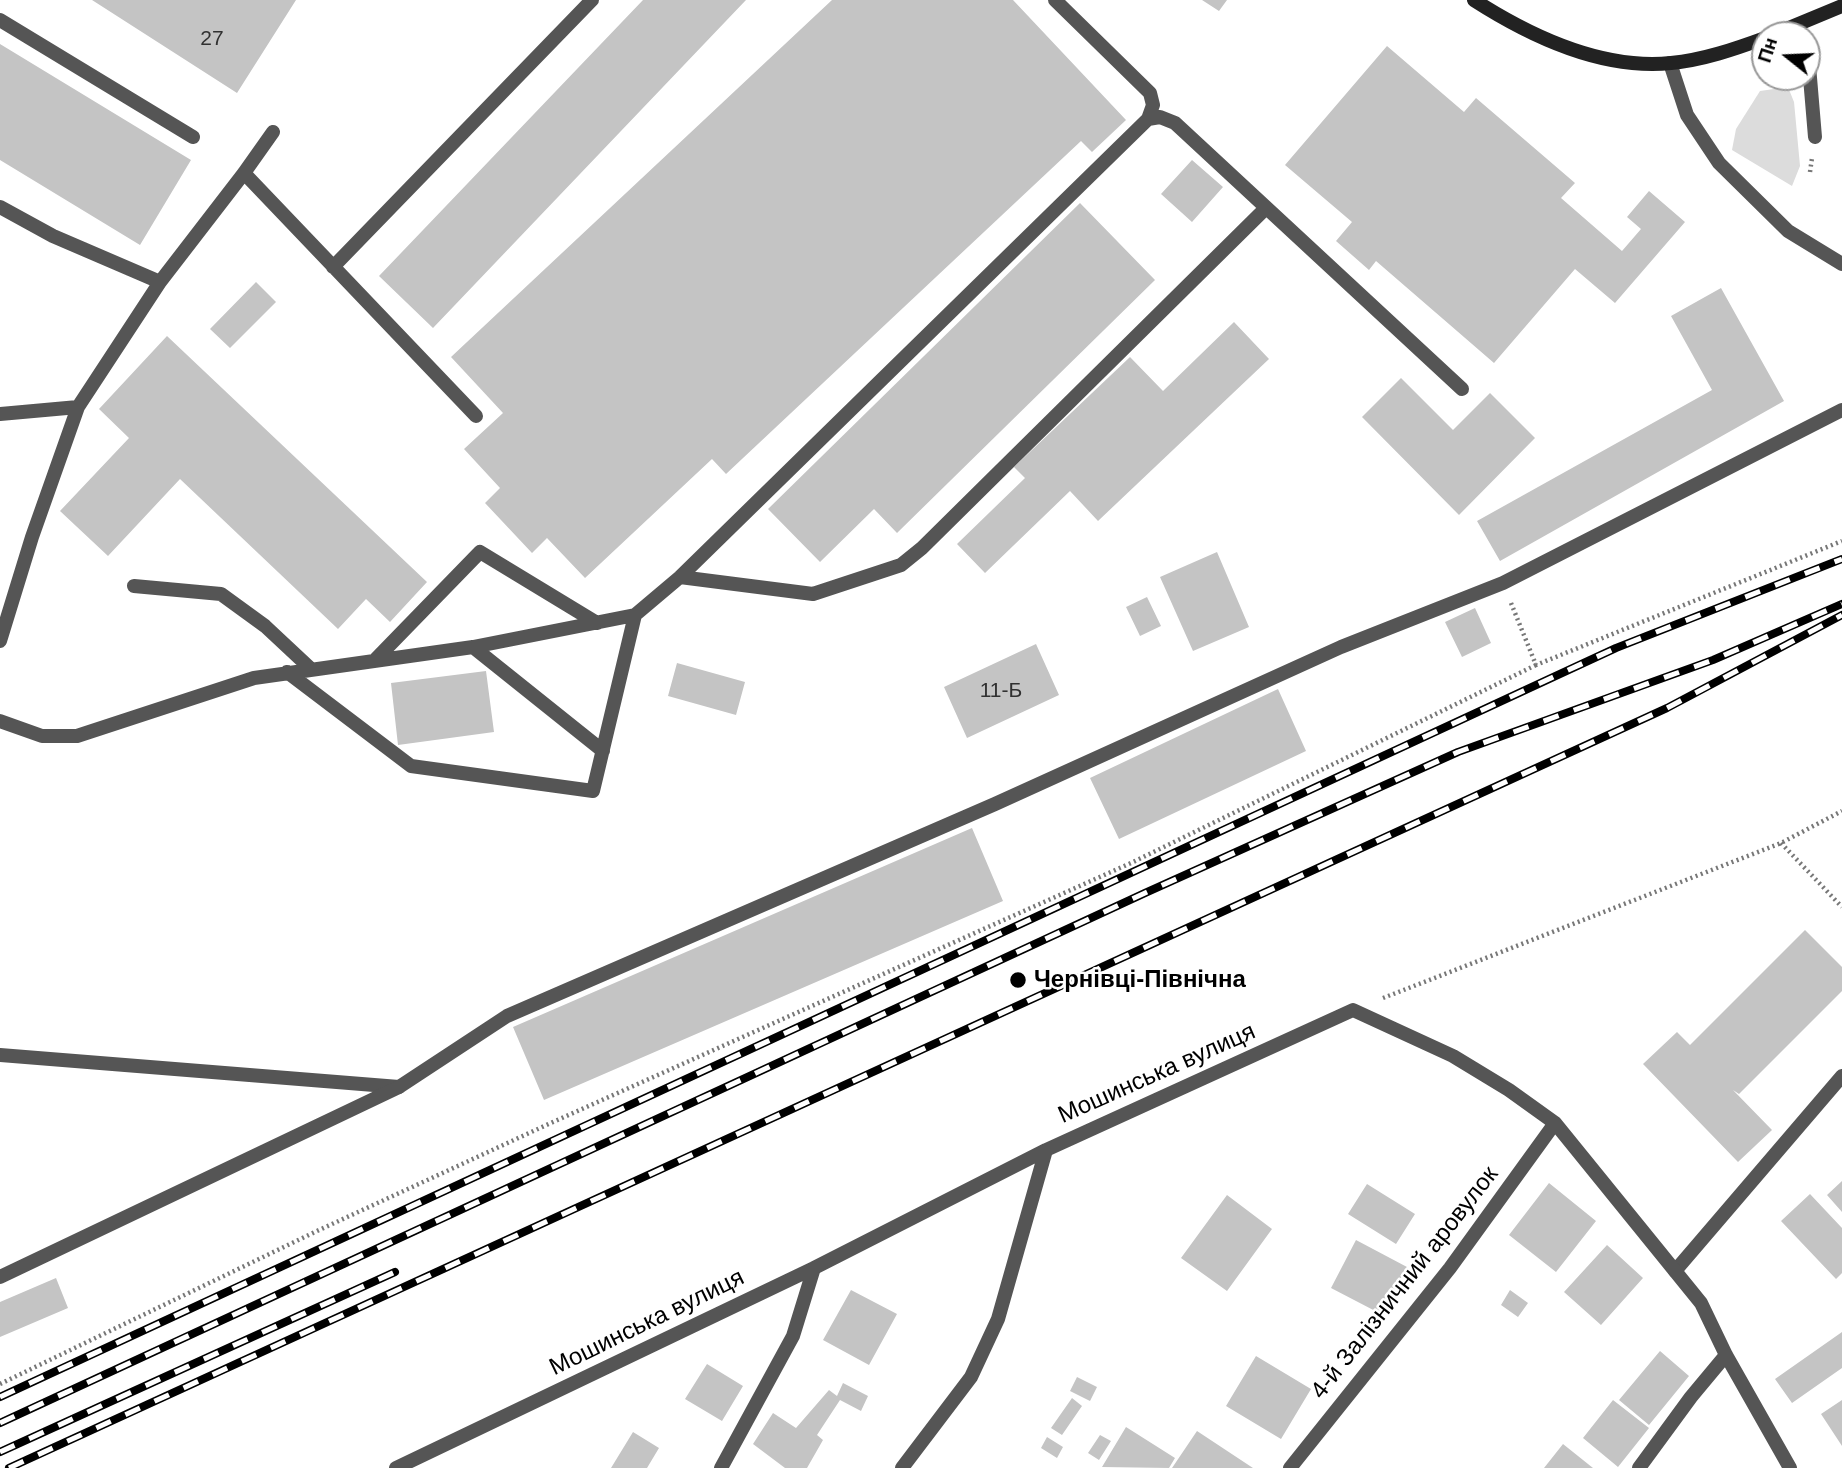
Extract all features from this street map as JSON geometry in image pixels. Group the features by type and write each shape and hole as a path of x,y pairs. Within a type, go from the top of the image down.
{"main road":[{"path":"1474,0 1538,35 1584,53 1611,60 1670,63 1717,54 1751,43"},
{"path":"1819,21 1842,6"}],"street":[{"path":"333,267 592,0"},
{"path":"0,722 41,736 77,736 254,678 472,647 635,615 680,577 1148,119 1153,105 1150,93 1055,0"},
{"path":"0,20 193,137"},
{"path":"1670,63 1687,115 1719,163 1788,231 1842,264"},
{"path":"1811,91 1815,137"},
{"path":"1148,119 1160,117 1175,123 1462,389"},
{"path":"0,641 32,537 78,407 160,282 273,132"},
{"path":"244,173 475,416"},
{"path":"0,207 53,236 160,282"},
{"path":"680,577 813,594 901,565 922,548 1266,208"},
{"path":"0,414 78,407"},
{"path":"0,1276 399,1087 507,1016 995,804 1341,647 1503,583 1842,410"},
{"path":"376,659 480,552 597,623"},
{"path":"134,586 221,594 265,626 311,668"},
{"path":"287,672 411,766 593,791 635,615"},
{"path":"472,647 603,751"},
{"path":"1353,1010 1453,1056 1509,1090 1555,1124 1701,1303 1726,1355 1790,1468"},
{"name":"Мошинська вулиця","path":"396,1468 814,1268 1046,1150 1353,1010"},
{"path":"0,1055 399,1087"},
{"path":"1675,1271 1842,1076"},
{"name":"4-й Залізничний аровулок","path":"1290,1468 1450,1268 1555,1124"},
{"path":"902,1468 971,1377 998,1319 1046,1150"},
{"path":"722,1468 793,1336 814,1268"},
{"path":"1639,1468 1691,1397 1726,1355"}],"path":[{"path":"0,1384 317,1231 1130,863 1536,665 1842,541"},
{"path":"1503,583 1536,665"},
{"path":"1353,1010 1781,843 1842,811"},
{"path":"1781,843 1842,907"}],"shaded area":[{"path":"1760,91 1790,91 1794,102 1800,166 1792,186 1732,150 1736,129"}],"building":[{"path":"92,0 296,0 237,93"},
{"path":"643,0 746,0 433,328 379,276"},
{"path":"832,0 1013,0 1126,120 1092,152 1081,141 726,474 712,459 585,578 547,538 532,553 485,503 500,488 464,449 503,413 451,357"},
{"path":"1202,0 1227,0 1219,11"},
{"path":"0,44 191,160 140,245 0,160"},
{"path":"1387,46 1464,112 1476,98 1575,183 1561,198 1622,251 1641,229 1627,217 1649,191 1685,222 1615,303 1575,269 1494,363 1376,261 1369,270 1336,241 1352,222 1285,165"},
{"path":"1192,160 1223,187 1192,222 1161,194"},
{"path":"1080,203 1155,280 897,533 874,509 820,562 768,509"},
{"path":"256,282 276,302 230,348 210,329"},
{"path":"1721,288 1784,401 1500,561 1477,521 1712,390 1671,316"},
{"path":"1234,322 1269,359 1098,521 1070,491 985,573 957,544 1025,478 1014,467 1130,357 1163,391"},
{"path":"167,336 427,582 390,622 366,599 338,629 180,479 108,556 60,511 129,438 99,409"},
{"path":"1401,378 1453,430 1490,393 1535,438 1459,515 1362,417"},
{"path":"1217,552 1249,627 1193,651 1160,577"},
{"path":"1147,597 1161,626 1140,636 1126,607"},
{"path":"1475,608 1491,643 1462,657 1445,622"},
{"path":"1036,644 1059,695 967,738 944,687"},
{"path":"677,663 745,682 736,715 668,696"},
{"path":"486,671 494,732 398,745 391,683"},
{"path":"1278,689 1306,751 1119,839 1090,778"},
{"path":"972,828 1003,901 544,1100 513,1027"},
{"path":"1805,930 1842,967 1842,991 1739,1094 1733,1090 1772,1130 1738,1162 1643,1064 1677,1032 1690,1045"},
{"path":"1842,1181 1842,1212 1827,1195"},
{"path":"1549,1183 1596,1221 1556,1272 1509,1235"},
{"path":"1367,1184 1415,1214 1396,1244 1348,1214"},
{"path":"1810,1194 1842,1228 1842,1273 1836,1279 1781,1221"},
{"path":"1227,1195 1272,1229 1227,1291 1181,1258"},
{"path":"1356,1240 1407,1267 1381,1314 1331,1288"},
{"path":"1607,1245 1643,1278 1601,1325 1564,1292"},
{"path":"56,1278 68,1308 0,1337 0,1302"},
{"path":"851,1290 897,1314 869,1365 823,1340"},
{"path":"1510,1290 1528,1303 1518,1317 1501,1305"},
{"path":"1842,1332 1842,1368 1792,1403 1775,1379"},
{"path":"1660,1351 1689,1376 1649,1425 1619,1400"},
{"path":"1256,1356 1311,1389 1281,1439 1226,1406"},
{"path":"707,1364 743,1386 722,1421 685,1399"},
{"path":"1077,1377 1097,1387 1090,1401 1070,1391"},
{"path":"843,1383 868,1396 861,1411 840,1400 817,1435 823,1440 807,1468 785,1468 753,1444 773,1413 796,1428 829,1390 837,1396"},
{"path":"1072,1398 1082,1406 1062,1435 1051,1428"},
{"path":"1613,1400 1649,1428 1618,1467 1583,1438"},
{"path":"1842,1400 1842,1446 1821,1414"},
{"path":"1126,1427 1175,1458 1169,1468 1102,1467"},
{"path":"1197,1431 1253,1468 1172,1468"},
{"path":"633,1432 659,1448 647,1468 611,1468"},
{"path":"1100,1435 1111,1441 1099,1460 1088,1453"},
{"path":"1047,1437 1063,1447 1057,1458 1041,1448"},
{"path":"1563,1444 1593,1468 1544,1468"}],"railway":[{"path":"0,1397 1616,648 1842,559"},
{"path":"0,1423 1145,893 1458,752 1713,660 1842,604"},
{"path":"9,1468 1667,708 1842,615"},
{"path":"0,1452 395,1272"}],"place":[{"name":"Чернівці-Північна","path":"1018,980"}]}
